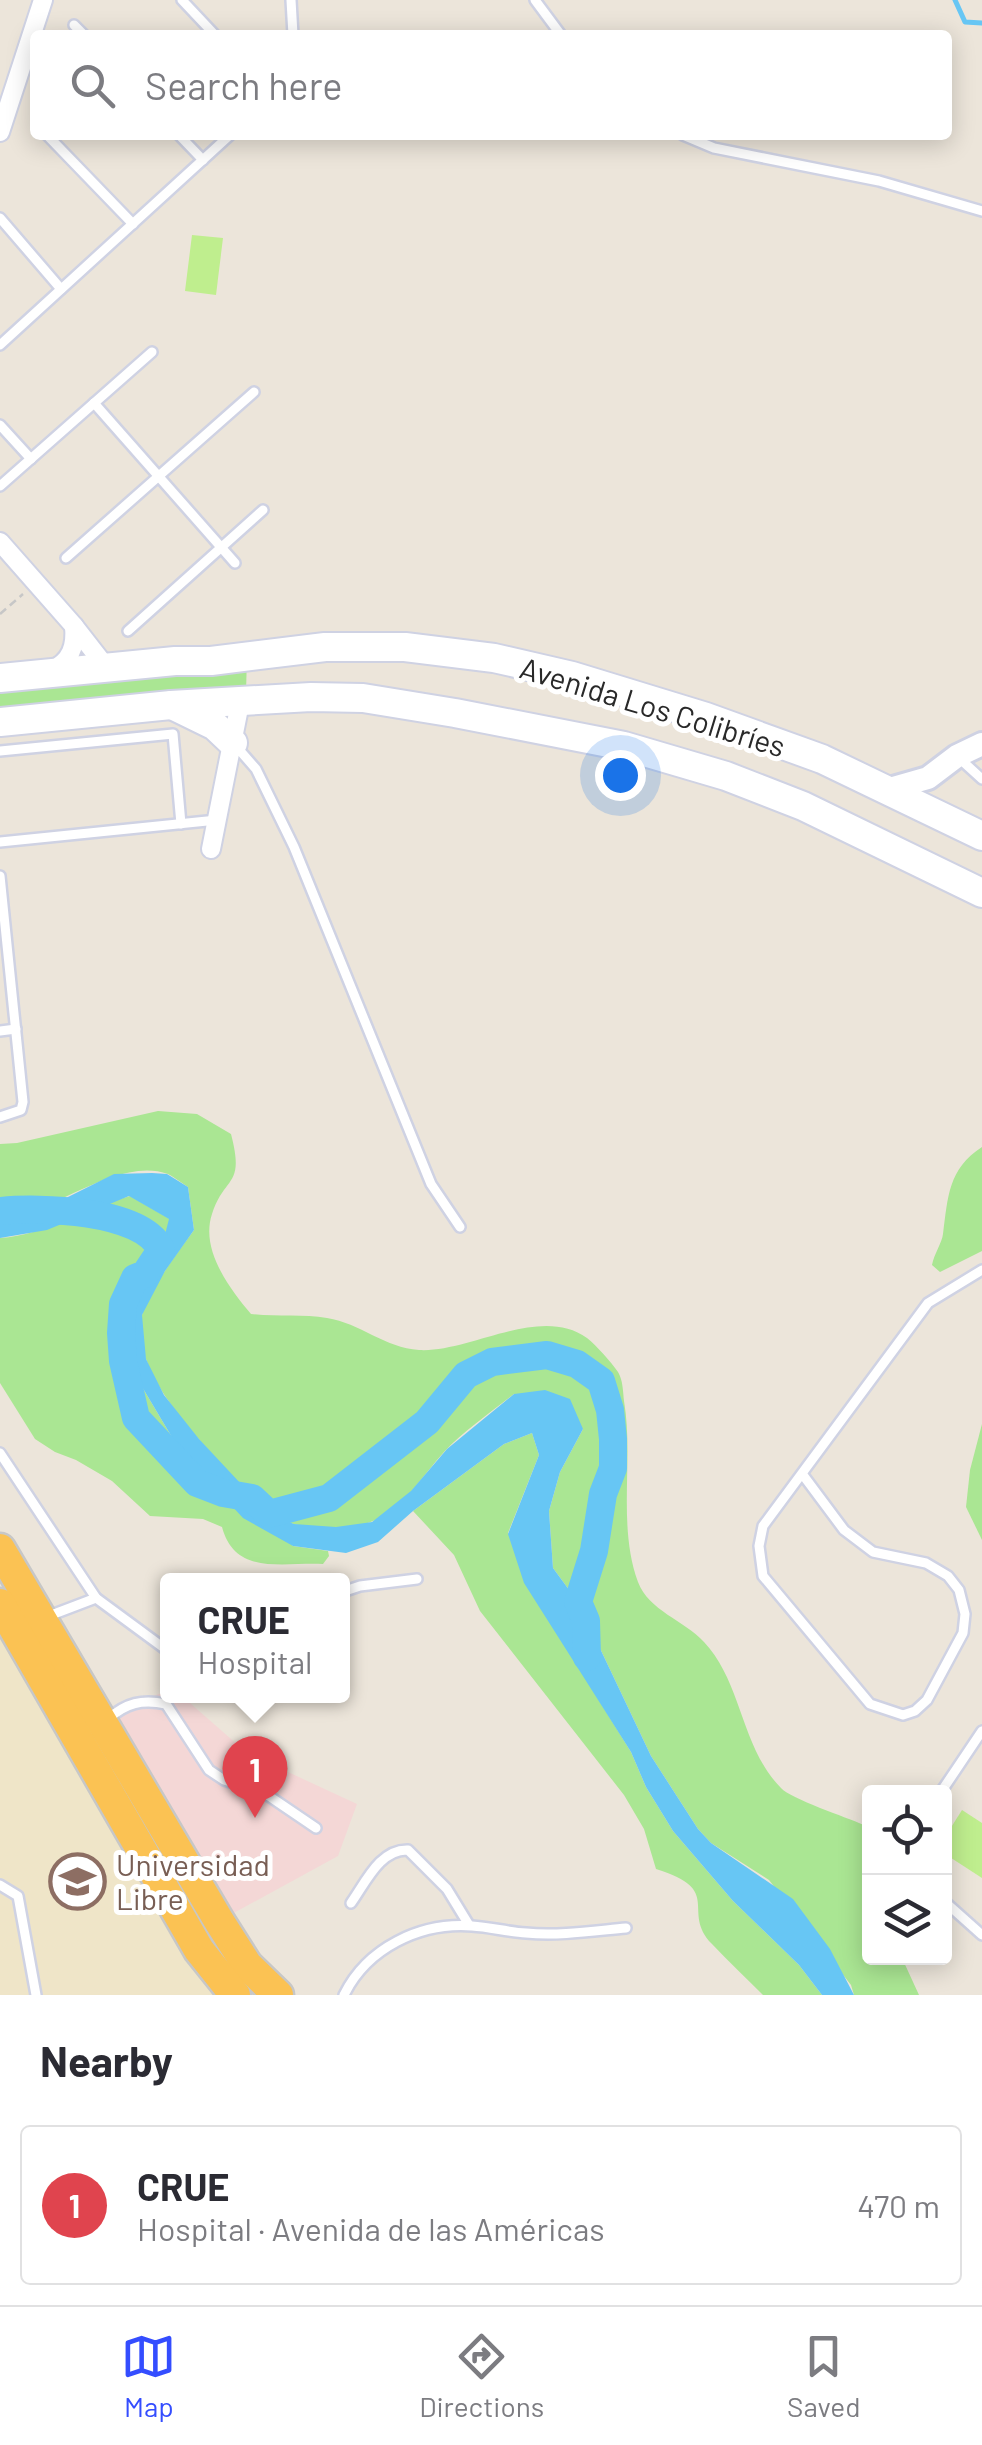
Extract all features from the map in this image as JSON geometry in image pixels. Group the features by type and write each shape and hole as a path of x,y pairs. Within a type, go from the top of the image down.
{"highway":[{"path":"0,1549 247,1965 278,1995"},
{"path":"0,1604 199,1950 235,1995"}],"main road":[{"name":"Avenida Los Colibríes","path":"0,678 211,661 325,647 405,648 494,658 572,676 706,717 822,759 982,836"},
{"path":"240,703 248,684 247,654"},
{"name":"Avenida Los Colibríes","path":"0,722 171,705 363,698 624,746 726,776 803,806 982,892"},
{"path":"171,705 194,713 233,743"}],"street":[{"path":"32,30 42,0"},
{"path":"0,132 30,38"},
{"path":"0,542 106,667"},
{"path":"47,673 70,655 76,641 74,626"},
{"path":"212,849 240,703"},
{"path":"886,790 928,778 957,756 982,744"},
{"path":"928,778 943,818"}],"lane":[{"path":"182,0 210,30"},
{"path":"291,0 294,30"},
{"path":"535,0 556,30"},
{"path":"74,25 79,30"},
{"path":"52,140 132,224"},
{"path":"184,140 203,160"},
{"path":"0,345 225,140"},
{"path":"696,140 714,148 879,180 982,211"},
{"path":"0,218 61,290"},
{"path":"0,486 152,352"},
{"path":"66,558 254,392"},
{"path":"94,403 235,563"},
{"path":"0,425 31,458"},
{"path":"128,631 263,510"},
{"path":"0,751 173,734 181,824"},
{"path":"233,743 256,769 294,847 432,1184 460,1226"},
{"path":"957,756 982,779"},
{"path":"0,842 217,820"},
{"path":"0,876 23,1102 20,1110 0,1117"},
{"path":"0,1031 16,1029"},
{"path":"803,1475 844,1530 874,1552 926,1563 948,1576 960,1590 966,1614 964,1633 926,1700 915,1711 902,1715 870,1704 763,1576 759,1546 763,1526 928,1303 982,1270"},
{"path":"0,1453 96,1598 160,1644"},
{"path":"350,1589 417,1578"},
{"path":"40,1619 96,1598"},
{"path":"102,1724 120,1708 145,1699 160,1703"},
{"path":"162,1703 209,1770 224,1780 274,1798 316,1828"},
{"path":"946,1785 982,1731"},
{"path":"351,1903 384,1857 394,1849 408,1850 446,1888 470,1926"},
{"path":"0,1884 18,1896 36,1995"},
{"path":"952,1909 982,1934"},
{"path":"344,1995 370,1958 394,1942 435,1928 470,1926 527,1934 626,1928"}],"path":[{"path":"0,614 35,583"}],"shaded area":[{"name":"Universidad Libre","path":"0,1620 222,1995 0,1995"},
{"path":"160,1694 160,1703 190,1703 247,1753 357,1804 338,1856 219,1921 102,1725"}],"green space":[{"path":"192,235 223,238 216,295 185,291"},
{"path":"247,654 246,694 0,722 0,678"},
{"path":"158,1111 197,1114 231,1134 235,1172 212,1214 210,1241 226,1281 251,1314 327,1318 395,1345 419,1350 548,1326 568,1329 587,1338 621,1379 627,1423 628,1538 643,1592 658,1608 696,1634 717,1658 757,1754 781,1788 862,1824 862,1965 905,1965 919,1995 854,1995 851,1985 769,1880 711,1843 698,1829 651,1756 578,1602 553,1568 549,1511 560,1472 583,1429 514,1394 452,1444 384,1516 362,1525 335,1528 292,1524 269,1514 182,1419 154,1378 145,1357 141,1335 145,1305 194,1230 188,1187 168,1174 128,1173 21,1215 0,1219 0,1144"},
{"path":"982,1147 982,1251 940,1272 932,1265 952,1185 962,1165"},
{"path":"130,1196 170,1219 161,1250 135,1278 121,1333 132,1370 179,1449 293,1546 328,1551 323,1564 249,1560 228,1543 222,1527 203,1519 150,1516 112,1481 35,1439 0,1383 0,1238 50,1227"},
{"path":"982,1424 982,1540 966,1507 970,1470"},
{"path":"532,1433 539,1455 508,1533 561,1639 631,1752 646,1787 673,1831 733,1901 799,1965 822,1995 763,1995 712,1944 699,1921 696,1893 677,1877 656,1869 644,1829 624,1795 480,1611 454,1555 413,1511 504,1444"},
{"path":"962,1810 982,1823 982,1878 952,1859 952,1826"}],"water":[{"path":"114,1174 167,1174 188,1187 194,1230 165,1271 142,1315 146,1359 164,1395 269,1514 294,1524 336,1527 372,1522 411,1491 447,1449 514,1394 545,1390 570,1399 583,1429 560,1472 549,1511 553,1568 578,1602 651,1756 698,1829 711,1843 793,1899 830,1949 854,1995 822,1995 799,1965 733,1901 673,1831 646,1787 631,1752 524,1583 508,1534 539,1455 532,1433 504,1444 378,1542 346,1553 293,1546 243,1518 179,1449 132,1370 121,1333 123,1304 135,1278 161,1250 169,1219 129,1196 47,1230 0,1238 0,1219 42,1210"}],"waterway":[{"path":"955,0 965,22 982,23"},
{"path":"0,1211 88,1214 134,1226 150,1236 161,1250 145,1274 135,1278 123,1304 123,1361 136,1418 197,1483 252,1498 269,1514 329,1498 427,1422 466,1375 492,1362 547,1355 577,1364 601,1381 610,1410 613,1468 603,1494 594,1551 578,1602 586,1621 587,1657"}],"place":[{"name":"CRUE","path":"255,1818"},
{"name":"Universidad Libre","path":"77,1881"}]}
